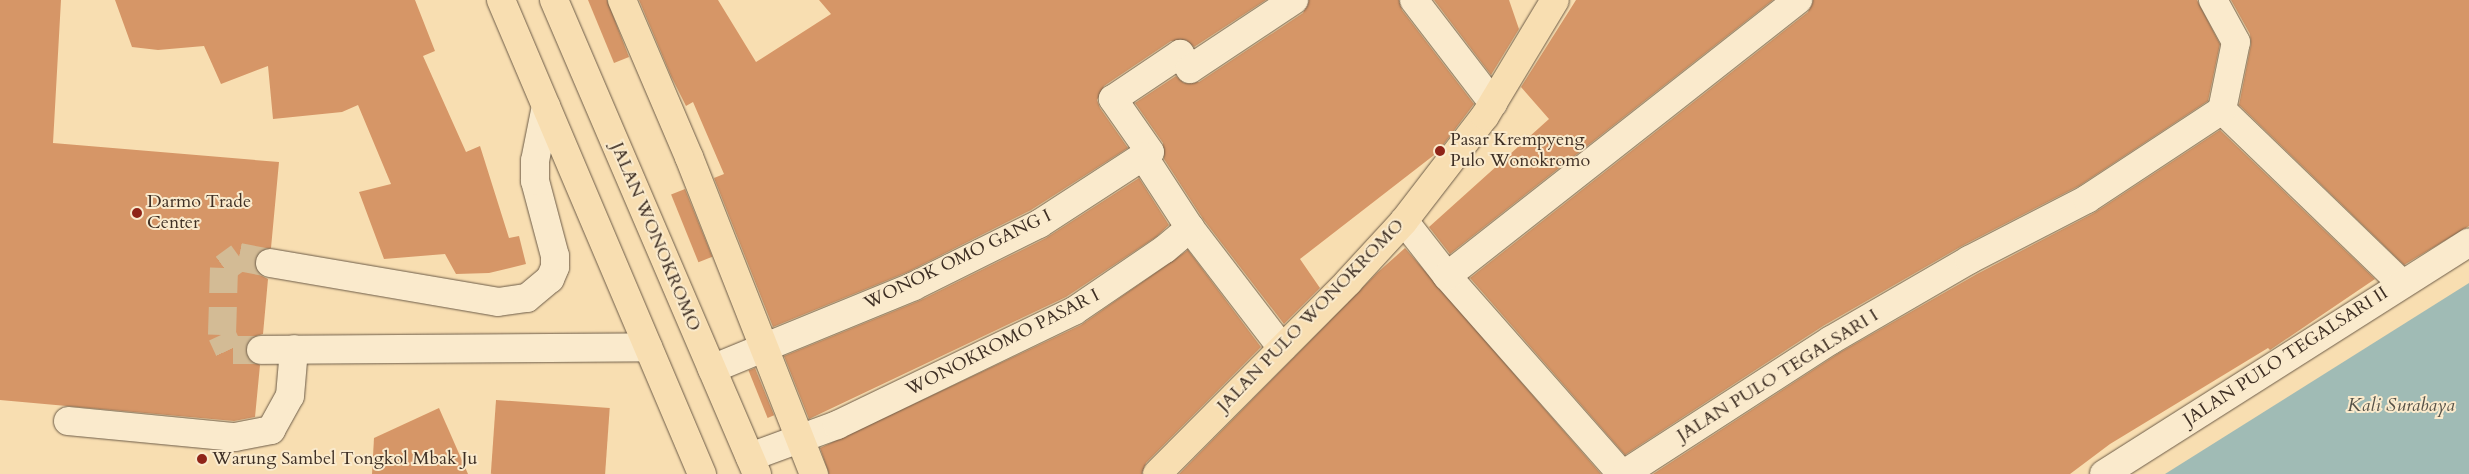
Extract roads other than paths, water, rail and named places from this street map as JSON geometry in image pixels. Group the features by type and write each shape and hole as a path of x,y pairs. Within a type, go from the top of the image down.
{"main road":[{"path":"501,0 702,474"},
{"name":"JALAN WONOKROMO","path":"554,0 754,465"},
{"path":"622,0 689,156 814,474"},
{"name":"JALAN PULO WONOKROMO","path":"1157,474 1404,221 1493,103 1555,0"}],"street":[{"path":"1282,348 1190,228 1143,156 1150,152 1113,99 1180,54 1190,69 1294,0"},
{"path":"1414,0 1493,103"},
{"path":"1447,276 1798,0"},
{"path":"2213,0 2236,42 2222,110 2401,283"},
{"path":"270,263 498,302 527,298 550,279 555,267 555,256 535,180 535,162 546,106"},
{"name":"JALAN PULO TEGALSARI I","path":"1404,221 1447,276 1622,474 1831,340 1969,260 2087,199 2222,110"},
{"name":"WONOK OMO GANG I","path":"712,369 923,281 1039,224 1143,156"},
{"name":"WONOKROMO PASAR I","path":"754,465 1074,311 1138,270 1190,228"},
{"name":"JALAN PULO TEGALSARI II","path":"2104,474 2401,283 2469,242"},
{"path":"261,350 648,347"},
{"path":"68,421 235,437 271,430 290,396 294,349"}],"water":[{"name":"Kali Surabaya","path":"2469,283 2469,474 2165,474"}],"tunnel":[{"path":"261,350 229,350 222,335 224,268 239,257 270,263"}],"place":[{"name":"Pasar Krempyeng Pulo Wonokromo","path":"1440,151"},
{"name":"Darmo Trade Center","path":"137,213"},
{"name":"Warung Sambel Tongkol Mbak Ju","path":"202,459"}]}
